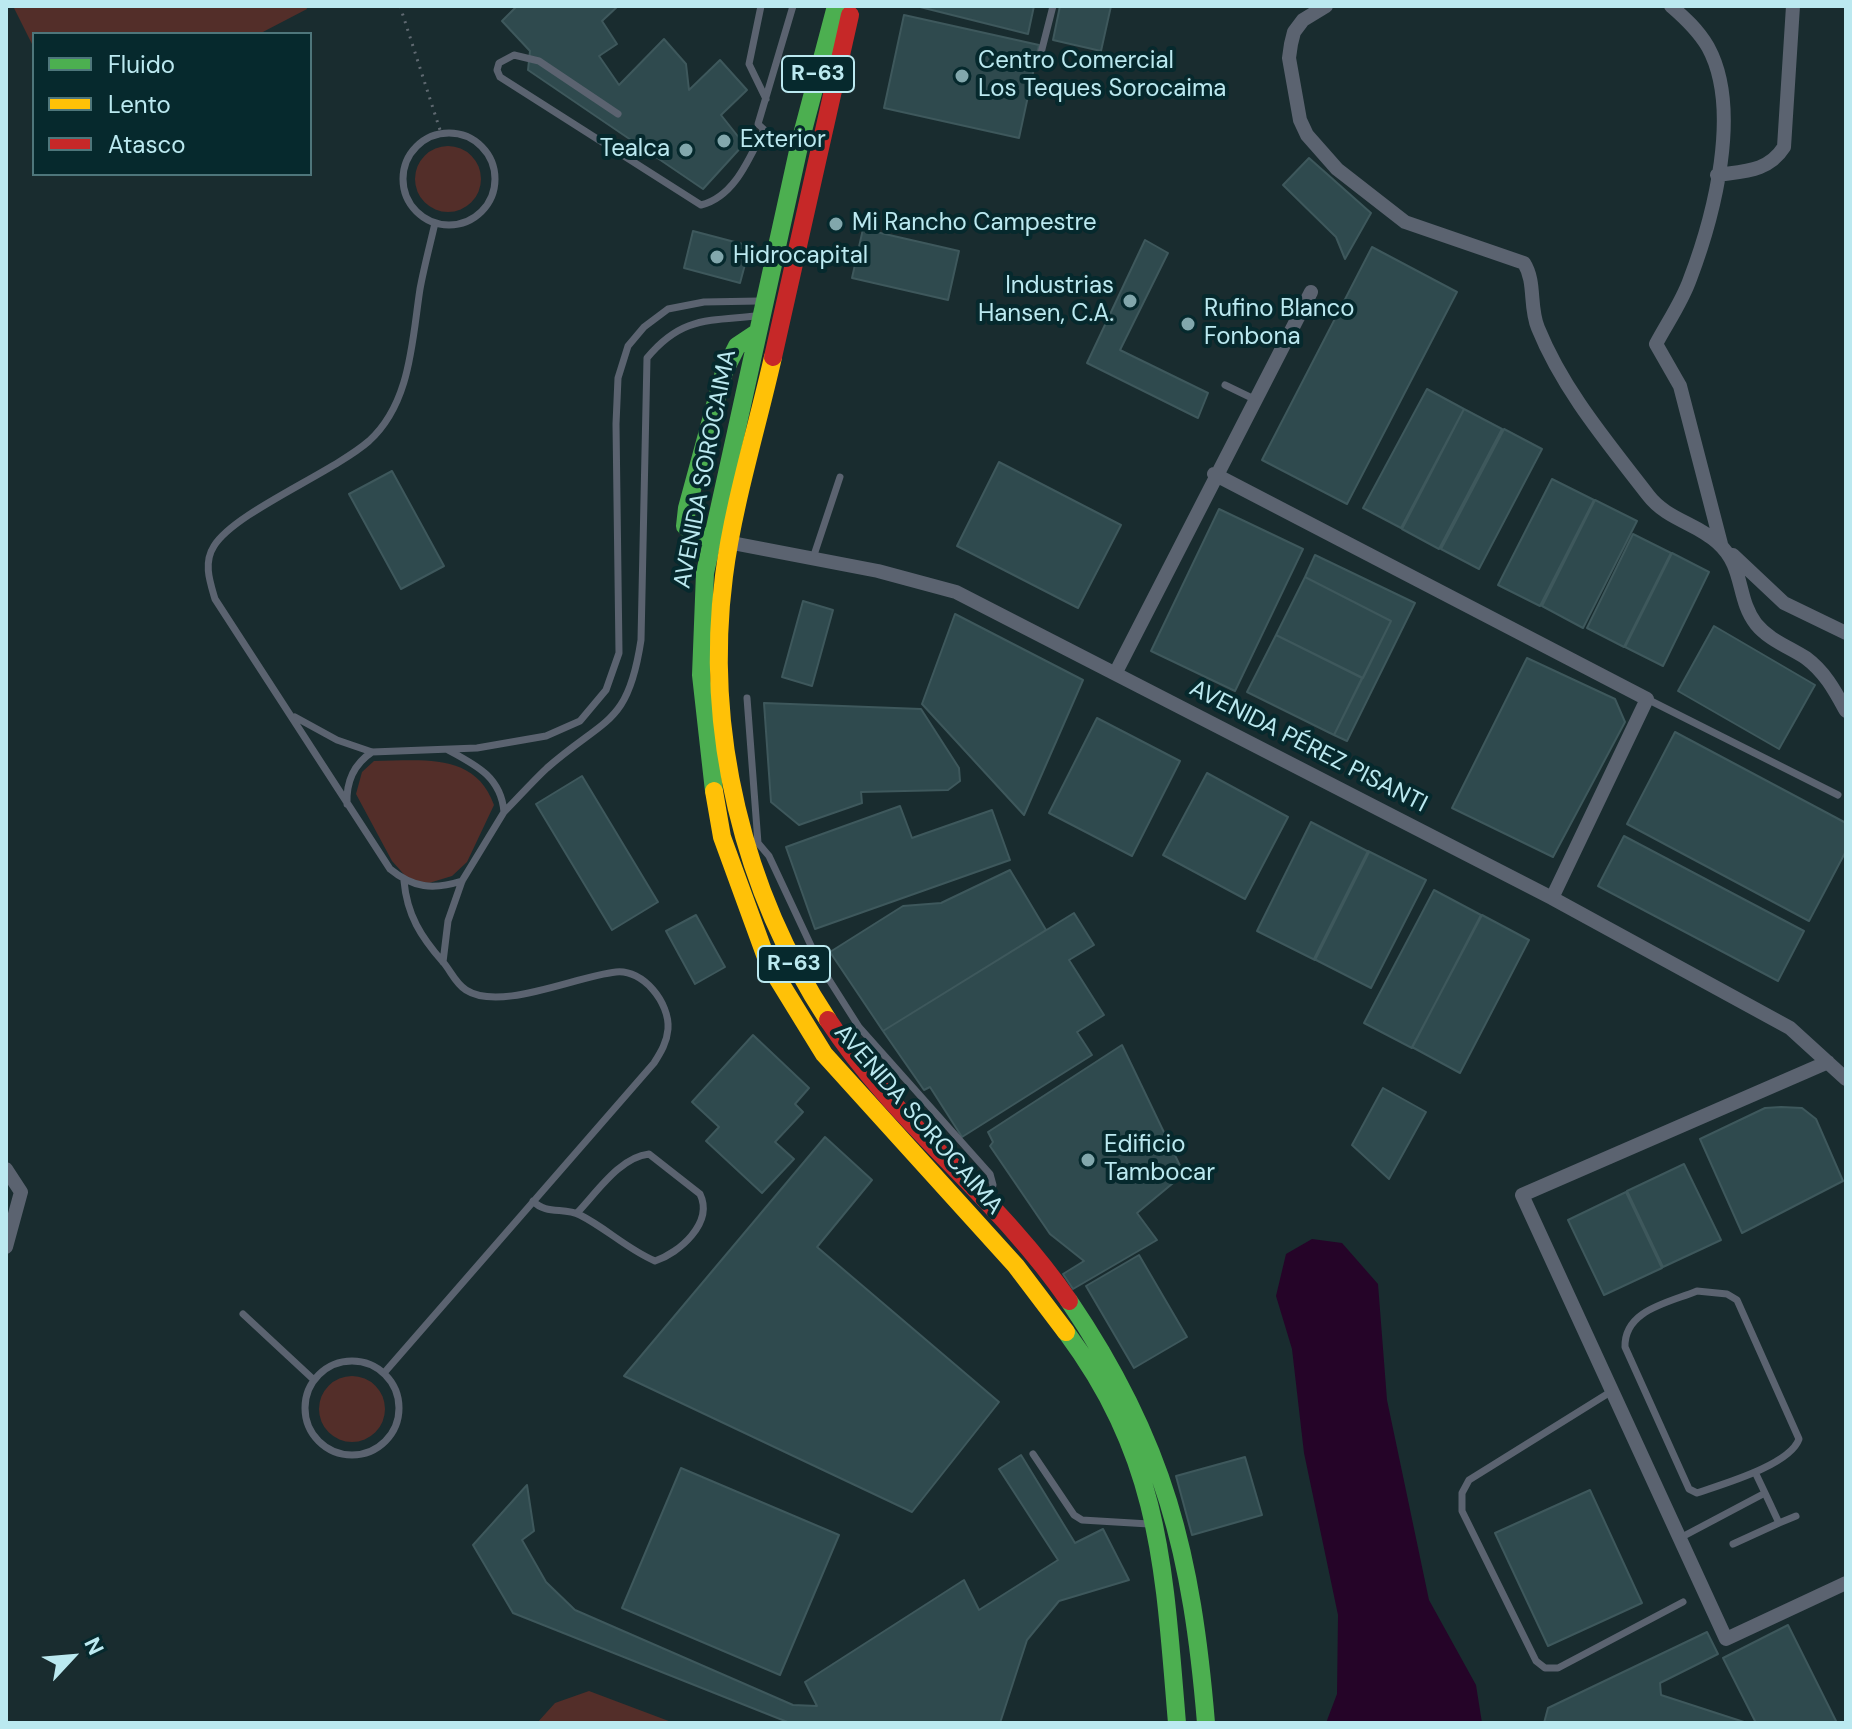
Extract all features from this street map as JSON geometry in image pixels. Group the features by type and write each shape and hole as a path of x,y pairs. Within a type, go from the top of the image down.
{"main road":[{"name":"AVENIDA SOROCAIMA","path":"836,6 800,142 705,573 701,675 710,768 722,837 768,963 824,1054 1016,1266 1096,1359 1135,1412 1200,1651 1206,1723"},
{"name":"AVENIDA SOROCAIMA","path":"852,6 731,543 718,633 719,687 730,783 750,841 759,890 811,995 868,1071 1044,1268 1096,1359"},
{"path":"712,538 693,534 685,526 687,508 724,372 737,346 762,316"},
{"name":"AVENIDA SOROCAIMA","path":"1165,1523 1177,1723"}],"street":[{"path":"1326,6 1303,20 1294,32 1291,44 1289,58 1307,135 1337,169 1405,222 1524,263 1529,272 1537,326 1564,380 1650,497 1672,517 1707,533 1744,563 1784,603 1846,633"},
{"path":"1671,6 1694,27 1708,48 1720,80 1724,111 1710,215 1689,282 1656,344 1680,386 1722,546 1738,568 1745,599 1756,624 1769,637 1818,668 1846,711"},
{"path":"1717,175 1762,169 1777,158 1784,147 1793,6"},
{"path":"1116,672 1214,474 1311,292"},
{"path":"1214,474 1647,699 1552,898"},
{"name":"AVENIDA PÉREZ PISANTI","path":"712,538 956,592 1552,898 1790,1028 1846,1079"},
{"path":"1828,1062 1522,1195 1726,1639 1846,1583"},
{"path":"6,1169 21,1192 6,1247"}],"lane":[{"path":"761,6 749,64 766,99"},
{"path":"793,6 758,124 763,131 800,142"},
{"path":"1041,53 1053,6"},
{"path":"618,114 539,61 514,55 499,63 497,70 500,77 701,205 722,198 749,159 763,131"},
{"path":"441,133 457,133 483,147 492,160 494,190 478,216 450,226 435,223 410,205 403,175 415,147 441,133"},
{"path":"435,223 408,372 393,410 371,439 335,467 234,526 213,547 207,575 215,599 294,716 347,806 390,869 404,881 432,887 462,881"},
{"path":"294,716 337,740 372,752 446,750 546,736 580,721 606,690 619,653 616,424 618,378 628,346 644,327 668,309 704,302 762,316"},
{"path":"443,962 448,921 462,881 504,812 548,768 606,725 634,682 641,640 647,358 673,332 689,324 703,319 762,316"},
{"path":"1225,385 1254,399"},
{"path":"813,558 840,477"},
{"path":"722,837 750,841 747,698"},
{"path":"1647,699 1838,795"},
{"path":"446,750 487,774 499,791 504,812"},
{"path":"347,806 346,791 358,761 372,752"},
{"path":"384,1373 664,1048 668,1027 664,1006 644,981 631,973 618,972 525,994 485,998 467,990 430,951 412,920 404,881"},
{"path":"533,1201 540,1209 577,1213 631,1251 655,1261 670,1256 687,1244 703,1211 703,1202 700,1194 649,1154 635,1155 577,1213"},
{"path":"1697,1291 1719,1293 1737,1300 1799,1439 1796,1447 1755,1472 1697,1493 1689,1489 1625,1347 1625,1332 1634,1318 1697,1291"},
{"path":"243,1314 314,1380"},
{"path":"355,1361 384,1373 398,1400 394,1430 372,1451 357,1455 327,1448 308,1424 305,1409 314,1380 340,1363 355,1361"},
{"path":"1612,1391 1469,1480 1462,1493 1462,1511 1536,1661 1545,1668 1558,1668 1683,1602"},
{"path":"1033,1454 1074,1515 1082,1520 1165,1523"},
{"path":"1755,1472 1779,1523"},
{"path":"1680,1538 1765,1493"},
{"path":"1733,1544 1796,1516"}],"path":[{"path":"400,6 441,133"}],"shaded area":[{"path":"13,6 306,6 307,9 263,32 32,32 32,44"},
{"path":"448,146 471,156 481,179 471,202 448,212 425,202 415,179 425,156"},
{"path":"374,761 444,763 474,775 485,788 494,805 467,862 452,876 429,883 409,880 392,861 356,794 362,772"},
{"path":"1312,1239 1342,1243 1378,1284 1387,1400 1429,1600 1476,1685 1482,1723 1326,1723 1337,1694 1338,1615 1304,1453 1292,1349 1276,1296 1286,1254"},
{"path":"346,1376 358,1376 370,1381 380,1391 385,1409 383,1422 370,1437 358,1442 346,1442 334,1437 324,1427 319,1415 319,1403 324,1391 334,1381"},
{"path":"589,1691 674,1723 537,1723 555,1703"}],"building":[{"path":"517,6 618,6 602,21 617,44 599,56 619,85 664,39 686,64 689,90 720,60 747,90 721,115 744,144 703,189 528,70 530,51 502,21"},
{"path":"916,6 1034,6 1028,34"},
{"path":"1060,6 1111,6 1101,51 1053,40"},
{"name":"Centro Comercial Los Teques Sorocaima","path":"904,15 1039,45 1019,138 884,108"},
{"path":"1309,158 1371,213 1345,259 1336,237 1283,185"},
{"path":"863,229 959,251 948,300 852,278"},
{"name":"Hidrocapital","path":"693,231 750,246 740,283 684,268"},
{"name":"Industrias Hansen, C.A.","path":"1145,240 1168,253 1120,350 1208,393 1198,418 1087,363"},
{"path":"1372,247 1457,292 1347,504 1262,460"},
{"path":"1427,389 1464,409 1401,528 1363,508"},
{"path":"1464,409 1502,429 1439,549 1402,529"},
{"path":"1504,429 1542,449 1479,569 1441,549"},
{"path":"999,462 1121,525 1078,608 957,546"},
{"path":"392,471 444,566 401,589 349,494"},
{"path":"1552,479 1594,500 1540,606 1498,585"},
{"path":"1595,500 1637,521 1583,628 1542,606"},
{"path":"1219,509 1303,549 1235,691 1151,651"},
{"path":"1633,534 1671,553 1624,647 1587,628"},
{"path":"1672,553 1709,572 1663,666 1625,647"},
{"path":"1315,555 1415,603 1347,741 1334,735 1391,621 1305,577"},
{"path":"1305,577 1391,621 1363,678 1276,635"},
{"path":"803,601 833,610 812,686 782,677"},
{"path":"955,614 1083,680 1024,815 922,704"},
{"path":"1714,626 1815,685 1779,749 1678,691"},
{"path":"1276,635 1362,678 1334,735 1247,692"},
{"path":"1527,658 1615,699 1625,722 1553,857 1452,808"},
{"path":"764,703 921,709 959,768 960,781 948,790 861,792 862,803 799,825 771,802"},
{"path":"1097,718 1180,761 1132,856 1049,813"},
{"path":"1675,732 1846,823 1846,851 1809,921 1627,824"},
{"path":"1207,773 1288,817 1245,899 1163,855"},
{"path":"582,776 658,902 612,930 536,804"},
{"path":"900,806 912,838 992,810 1010,860 815,929 786,847"},
{"path":"1311,822 1369,852 1315,960 1257,931"},
{"path":"1624,836 1804,931 1778,981 1598,886"},
{"path":"1368,851 1426,880 1371,988 1314,959"},
{"path":"1010,870 1046,930 883,1031 830,952 903,906 941,903"},
{"path":"1434,890 1481,915 1412,1048 1364,1023"},
{"path":"1074,913 1094,945 1069,960 1104,1015 1077,1032 1092,1055 962,1137 930,1087 924,1090 883,1031"},
{"path":"696,915 725,967 695,984 666,931"},
{"path":"1482,915 1529,940 1460,1073 1412,1047"},
{"path":"753,1035 809,1088 795,1104 803,1112 775,1142 794,1159 762,1193 706,1141 719,1127 692,1102"},
{"name":"Edificio Tambocar","path":"1122,1045 1184,1174 1137,1213 1157,1240 1073,1289 1063,1274 1084,1261 1050,1234 990,1146 993,1142 988,1132"},
{"path":"1383,1088 1426,1112 1389,1179 1352,1145"},
{"path":"1765,1108 1802,1108 1816,1119 1843,1181 1742,1233 1700,1139"},
{"path":"825,1137 872,1180 817,1247 999,1402 912,1512 624,1376"},
{"path":"1684,1164 1721,1240 1663,1267 1627,1191"},
{"path":"1626,1192 1662,1268 1604,1295 1568,1220"},
{"path":"1139,1255 1187,1337 1134,1368 1086,1286"},
{"path":"1021,1455 1075,1543 1103,1529 1129,1580 1059,1601 1027,1640 1000,1723 790,1723 513,1613 473,1545 527,1485 534,1531 522,1540 546,1582 575,1610 793,1705 817,1706 805,1682 964,1580 979,1610 1058,1560 999,1469"},
{"path":"1245,1457 1262,1515 1192,1535 1176,1476"},
{"path":"681,1468 839,1535 780,1675 622,1608"},
{"path":"1590,1490 1642,1603 1548,1646 1495,1533"},
{"path":"1788,1625 1837,1723 1756,1723 1723,1658"},
{"path":"1707,1632 1718,1654 1660,1683 1661,1695 1747,1723 1544,1723 1548,1708"}],"traffic: fast":[{"path":"714,791 701,675 705,573 800,142 836,6"},
{"path":"712,538 693,534 685,526 687,508 724,372 737,346 758,332"},
{"path":"1069,1301 1129,1403 1151,1452 1168,1502 1192,1606 1206,1723"},
{"path":"1066,1332 1098,1380 1122,1426 1140,1472 1153,1519 1161,1567 1177,1723"}],"traffic: slow":[{"path":"773,357 728,549 719,634 720,693 726,751 752,864 798,970 828,1020"},
{"path":"714,791 722,837 768,963 824,1054 1016,1266 1066,1332"}],"traffic: jam":[{"path":"773,357 850,15"},
{"path":"828,1020 884,1093 1011,1228 1069,1301"}],"place":[{"name":"Centro Comercial Los Teques Sorocaima","path":"962,76"},
{"name":"Exterior","path":"724,141"},
{"name":"Tealca","path":"686,150"},
{"name":"Mi Rancho Campestre","path":"836,224"},
{"name":"Hidrocapital","path":"717,257"},
{"name":"Industrias Hansen, C.A.","path":"1130,301"},
{"name":"Rufino Blanco Fonbona","path":"1188,324"},
{"name":"Edificio Tambocar","path":"1088,1160"}]}
